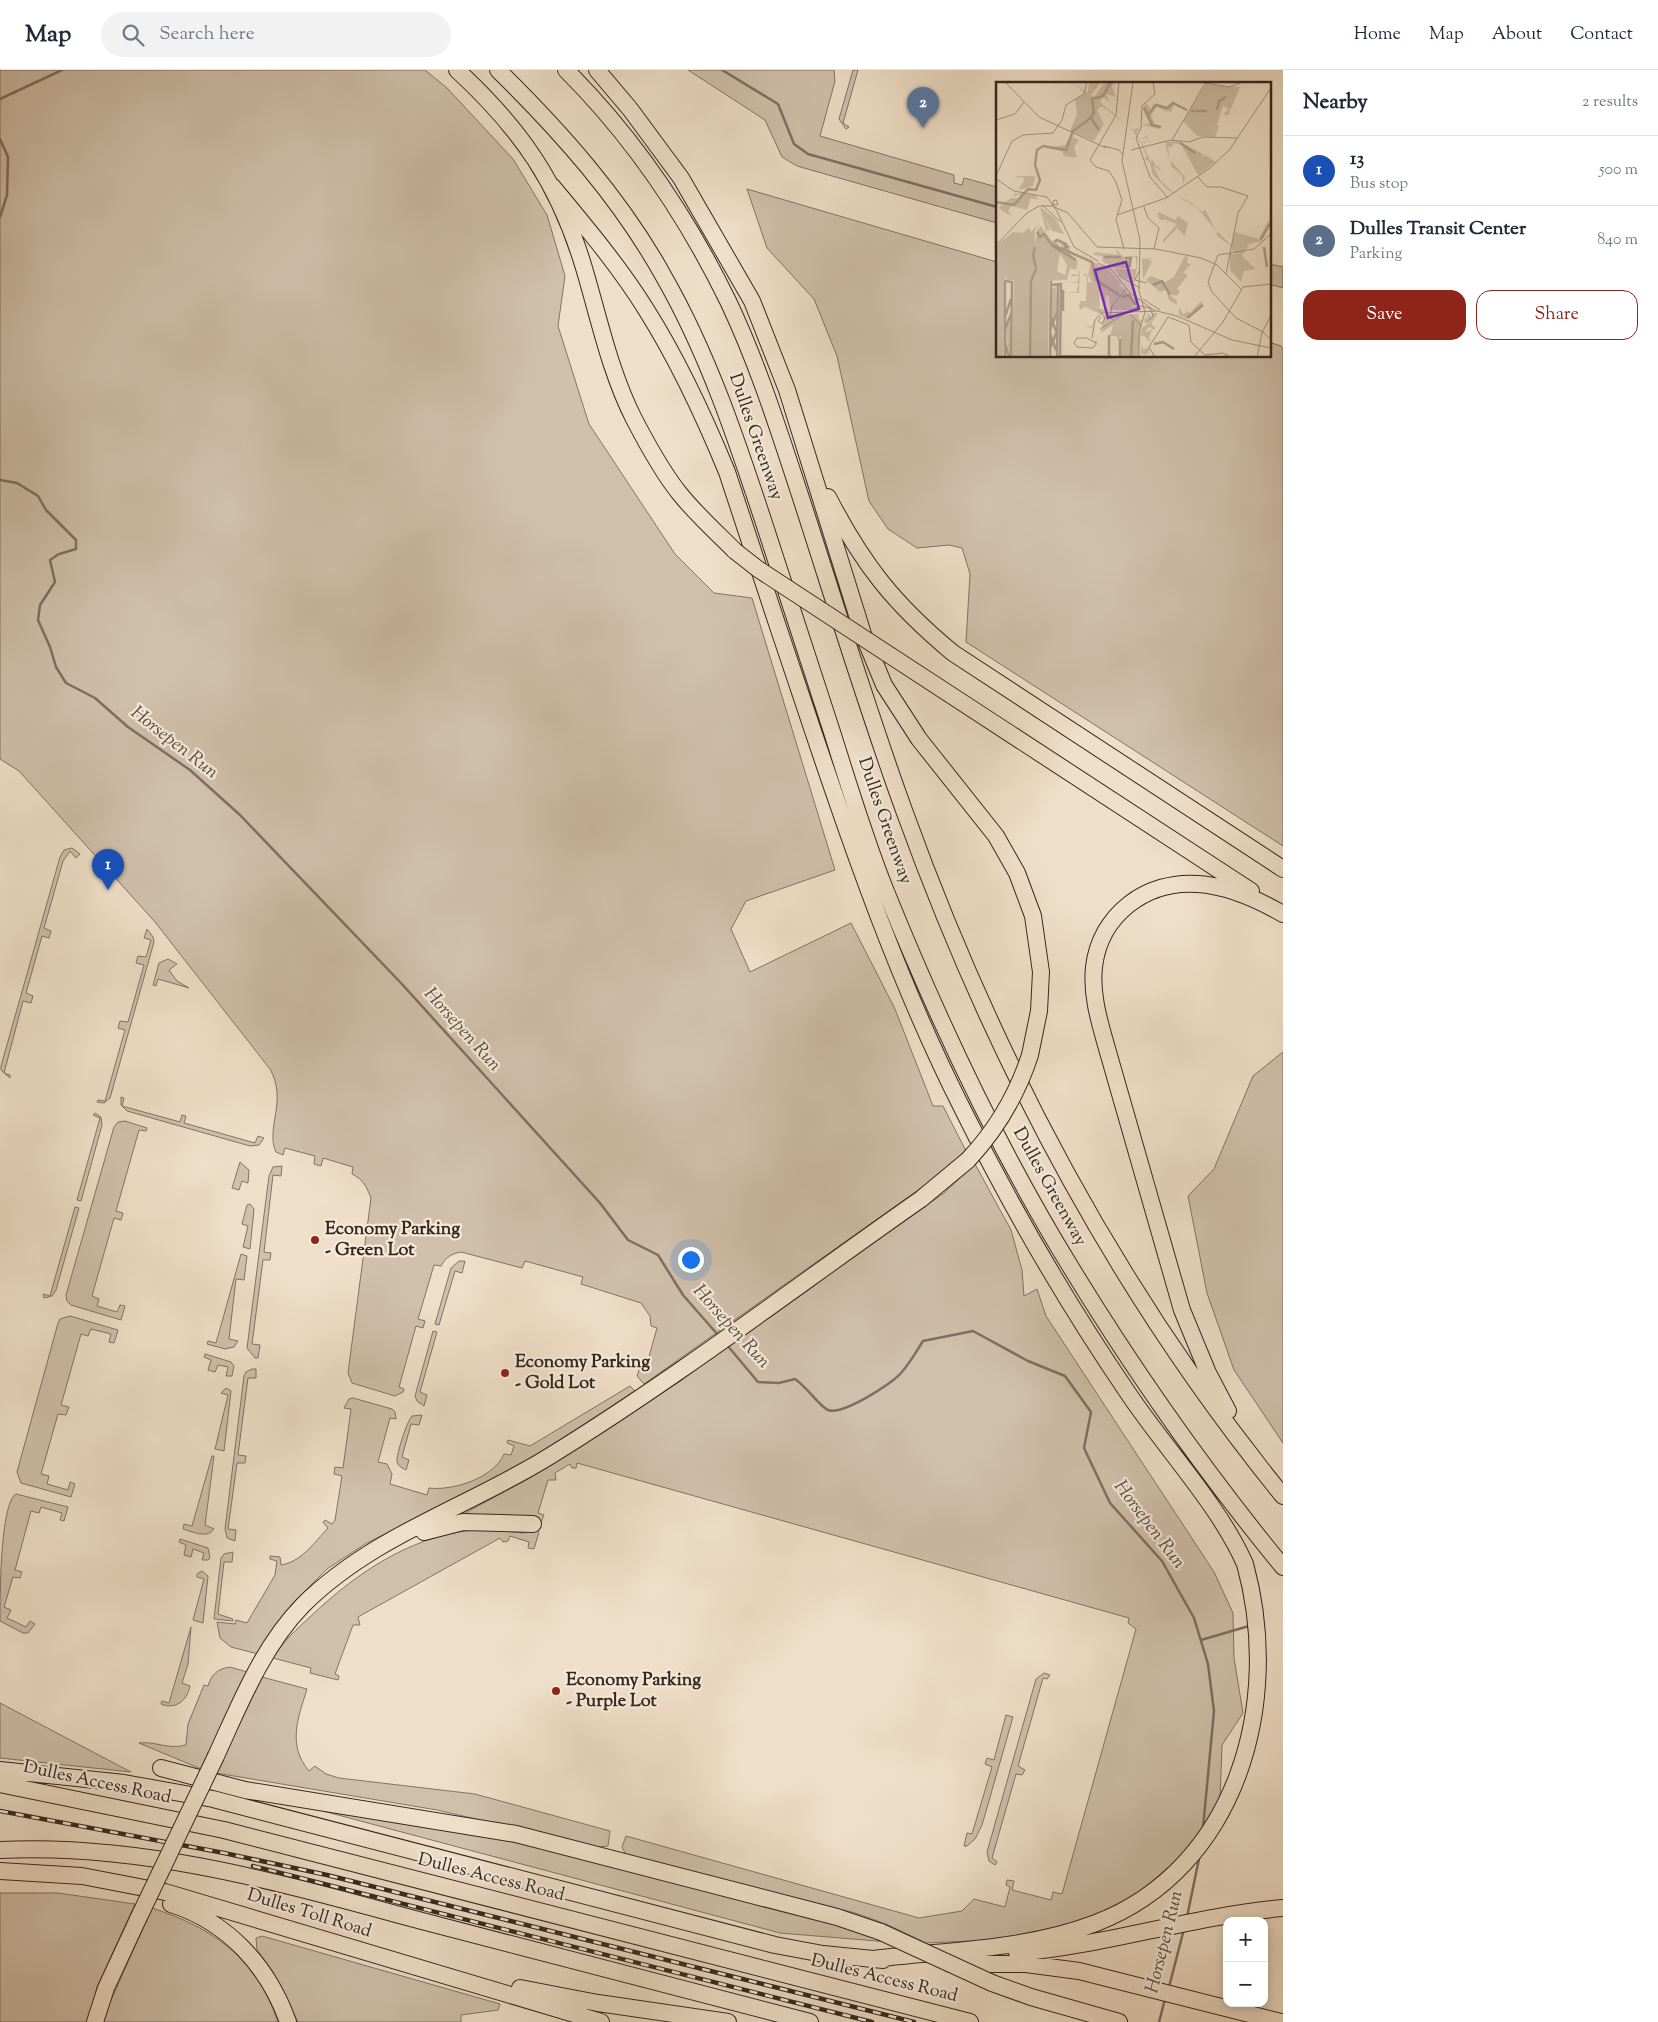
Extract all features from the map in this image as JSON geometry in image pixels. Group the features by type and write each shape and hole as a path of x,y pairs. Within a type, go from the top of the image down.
{"highway":[{"path":"457,70 510,123 531,150 552,186 571,230 617,380 633,418 678,493 735,551 758,569 1283,913"},
{"name":"Dulles Greenway","path":"498,70 577,152 608,191 664,276 701,350 737,441 860,820 884,885 916,964 977,1096 1069,1266 1139,1374 1234,1505 1283,1567"},
{"name":"Dulles Greenway","path":"566,70 624,135 652,170 699,247 739,325 776,422 903,808 928,877 969,977 1047,1138 1090,1216 1171,1345 1216,1410 1283,1495"},
{"path":"96,2022 106,1988 250,1683 271,1647 301,1607 338,1573 366,1554 529,1469 596,1427 921,1198 968,1160 987,1138 1008,1107 1030,1055 1039,1011 1041,972 1036,929 1023,886 996,836 927,750 884,685 864,634 817,488 813,468 784,382 743,285 681,178 630,109 597,70"},
{"path":"552,186 591,234 646,309 690,385 710,429 727,472 861,871 908,990 961,1106 1019,1220 1084,1329 1141,1413 1219,1518 1243,1559 1261,1615 1267,1665 1266,1699 1260,1735 1250,1768 1240,1790 1223,1821 1198,1852 1146,1897 1091,1925 1040,1939 1008,1945 874,1959"},
{"path":"813,468 860,555 890,595 953,653 1283,869"},
{"path":"1283,913 1239,893 1211,886 1180,884 1151,891 1129,903 1110,922 1096,952 1093,978 1096,1007 1106,1046 1190,1332 1225,1406 1283,1495"},
{"path":"366,1554 450,1524 477,1521 532,1524"},
{"path":"401,1847 350,1828 215,1791 162,1768 228,1786 458,1824 542,1840 822,1913 881,1932 992,1983 1030,1997 1119,2022"},
{"path":"0,1770 110,1781 235,1804 758,1940 823,1954 957,1964 1044,1965 1123,1981 1281,2022"},
{"name":"Dulles Access Road","path":"0,1784 241,1834 970,2022"},
{"path":"0,1850 105,1852 204,1866 394,1913 810,2022"},
{"name":"Dulles Toll Road","path":"0,1871 56,1873 106,1880 165,1892 601,2022"},
{"path":"106,1880 190,1911 221,1928 242,1946 259,1965 275,1990 288,2022"},
{"path":"874,1959 951,1958 1030,1952 1283,1908"},
{"path":"295,1930 347,1940 523,1989 598,2003 728,2022"}],"shaded area":[{"path":"0,70 425,70 447,88 513,159 547,215 565,276 558,326 589,424 675,554 714,593 752,598 835,870 746,901 731,929 750,972 851,923 895,1009 933,1106 943,1106 966,1151 931,1181 644,1384 637,1376 639,1370 645,1371 657,1328 651,1326 650,1316 641,1303 581,1284 583,1277 525,1261 522,1268 461,1252 449,1256 441,1266 434,1265 418,1319 425,1321 423,1328 416,1326 399,1387 404,1389 403,1392 395,1396 352,1383 348,1373 371,1198 366,1187 362,1181 352,1174 353,1167 323,1158 321,1166 314,1164 315,1156 285,1148 283,1155 276,1152 273,1134 277,1092 270,1069 155,922 19,771 0,759"},
{"path":"688,70 834,70 835,81 820,136 954,175 954,183 962,185 964,178 996,187 996,223 797,166 782,157 765,120"},
{"path":"853,70 858,70 843,123 849,127 846,129 839,119"},
{"path":"747,189 996,262 996,358 1270,358 1270,342 1281,346 1283,349 1283,846 966,642 970,574 962,548 949,545 917,548 888,529 869,501 837,356 814,299 767,248"},
{"path":"1270,264 1283,267 1283,288 1270,284"},
{"path":"72,848 80,854 76,858 70,851 63,861 44,928 51,931 49,938 42,936 26,993 33,996 31,1003 23,1001 4,1073 1,1070 1,1066 60,857 64,850"},
{"path":"147,929 154,942 110,1098 104,1103 97,1102 98,1100 105,1101 125,1030 118,1028 120,1021 128,1022 144,965 136,963 138,956 146,957 151,940 144,938"},
{"path":"168,959 177,964 169,970 177,981 189,988 158,979 156,986 153,985 159,963"},
{"path":"1283,1052 1283,1443 1234,1370 1207,1293 1188,1196 1214,1169 1253,1076"},
{"path":"121,1097 124,1098 121,1105"},
{"path":"122,1106 180,1122 182,1115 186,1116 184,1123 255,1143 258,1136 264,1138 259,1145 250,1146 127,1111"},
{"path":"95,1113 101,1117 102,1125 81,1201 77,1200 100,1118 93,1115"},
{"path":"125,1121 147,1128 146,1131 139,1130 116,1211 123,1213 121,1220 114,1218 92,1296 99,1299 97,1306 117,1312 120,1305 125,1306 121,1320 71,1305 67,1301 66,1295 114,1127 118,1122"},
{"path":"240,1162 249,1170 248,1183 242,1181 239,1190 232,1188"},
{"path":"975,1164 1011,1230 1022,1270 1024,1296 1037,1289 1046,1316 1214,1572 1233,1613 1234,1658 1243,1713 1222,1745 1220,1800 1191,1848 1137,1894 1083,1920 1041,1931 994,1940 926,1943 886,1924 855,1913 626,1855 622,1847 626,1836 919,1918 962,1911 974,1899 1005,1907 1010,1887 1006,1885 1007,1880 1014,1881 1012,1890 1051,1900 1053,1892 1062,1894 1136,1629 1128,1623 1129,1618 577,1463 576,1468 572,1468 570,1464 555,1473 556,1480 548,1480 538,1513 544,1515 541,1522 456,1518 526,1480 682,1380 693,1370 944,1193"},
{"path":"282,1166 281,1176 273,1175 264,1252 271,1253 270,1260 263,1260 252,1344 260,1345 258,1358 255,1358 247,1348 269,1176 273,1167"},
{"path":"250,1204 254,1209 250,1249 243,1247 248,1226 242,1224 247,1205"},
{"path":"75,1207 79,1208 56,1290 52,1296 44,1298 43,1294 50,1296"},
{"path":"241,1254 247,1256 244,1280 236,1279 229,1339 238,1341 234,1347 225,1349 207,1344 208,1341 216,1343"},
{"path":"459,1261 465,1261 462,1273 455,1271 439,1325 435,1324 451,1268"},
{"path":"70,1316 118,1330 114,1343 109,1342 111,1334 91,1329 88,1336 81,1334 61,1405 69,1407 66,1415 58,1414 41,1474 49,1476 47,1484 68,1490 70,1482 75,1484 71,1497 21,1483 17,1472 58,1323 60,1319"},
{"path":"433,1331 437,1332 420,1392 427,1395 424,1406 417,1401 415,1396"},
{"path":"205,1354 231,1362 234,1366 232,1376 226,1376 228,1367 218,1365 215,1372 208,1370 211,1360 204,1357"},
{"path":"256,1369 256,1378 248,1378 238,1455 246,1456 245,1463 237,1463 228,1529 236,1530 235,1541 227,1538 225,1529 244,1376 246,1372"},
{"path":"630,1386 635,1391 522,1465 365,1544 327,1569 292,1604 258,1654 231,1647 220,1638 217,1622 235,1624 236,1620 247,1623 275,1575 277,1561 270,1559 270,1556 280,1557 281,1565 295,1560 307,1551 328,1528 323,1522 325,1520 332,1524 335,1520 342,1476 334,1474 335,1467 343,1468 351,1409 344,1408 349,1399 353,1398 392,1409 395,1412 396,1419 390,1418 378,1462 387,1464 392,1474 390,1484 427,1495 429,1488 461,1485 491,1470 504,1454 511,1455 514,1446 507,1443 508,1440 530,1446"},
{"path":"226,1388 231,1391 224,1451 215,1449 228,1395 221,1393"},
{"path":"422,1415 419,1425 411,1424 402,1457 409,1460 406,1470 397,1462 400,1446 407,1424 412,1416"},
{"path":"212,1456 214,1456 205,1525 214,1529 208,1534 200,1534 183,1529 184,1524 192,1526"},
{"path":"16,1494 68,1507 64,1521 60,1520 62,1513 41,1507 39,1513 31,1511 15,1570 22,1572 20,1578 13,1577 4,1607 11,1610 7,1618 26,1627 30,1621 35,1624 28,1633 23,1633 0,1621 4,1532 11,1501"},
{"path":"486,1529 523,1533 537,1530 539,1532 534,1549 528,1548 529,1542 510,1536 508,1541 503,1542 500,1538 358,1617 360,1625 353,1625 335,1674 339,1676 338,1680 310,1673 311,1668 273,1658 295,1631 330,1599 350,1583 391,1556 413,1545 437,1537"},
{"path":"180,1539 208,1548 210,1558 202,1560 204,1553 193,1549 191,1557 184,1555 186,1545 179,1542"},
{"path":"233,1552 232,1562 224,1562 218,1614 233,1619 233,1621 214,1619 221,1558 224,1554"},
{"path":"202,1571 208,1576 203,1623 193,1620 204,1579 197,1577 197,1574"},
{"path":"191,1627 188,1664 182,1683 190,1686 186,1696 180,1703 166,1706 161,1704 162,1701 169,1703"},
{"path":"230,1667 247,1672 201,1769 139,1743 173,1747 186,1745 188,1724 204,1685 208,1686 213,1675 218,1671"},
{"path":"1044,1673 1050,1675 1047,1679 1043,1678 1018,1766 1025,1770 1022,1775 1016,1774 992,1858 997,1862 995,1865 989,1861 987,1852 1036,1679"},
{"path":"262,1677 307,1689 300,1710 296,1741 302,1761 309,1771 315,1766 326,1774 339,1778 475,1794 610,1831 608,1846 598,1847 437,1810 216,1773"},
{"path":"0,1703 131,1772 0,1758"},
{"path":"1006,1715 1013,1717 982,1825 975,1839 967,1846 964,1846 967,1833 972,1834 992,1767 985,1764 987,1758 994,1760"},
{"path":"323,1811 437,1828 546,1848 803,1913 889,1942 780,1933"},
{"path":"0,1893 58,1893 135,1904 97,1987 89,2022 0,2022"},
{"path":"152,1908 194,1925 230,1949 245,1963 258,1980 278,2022 104,2022 108,2007"},
{"path":"262,1936 500,2004 498,2010 461,2015 461,2022 298,2022 273,1972 257,1950 256,1938"}],"waterway":[{"path":"0,99 62,70"},
{"path":"722,70 778,104 794,144 808,154 996,207"},
{"name":"Horsepen Run","path":"0,139 8,157 7,195 0,217"},
{"name":"Horsepen Run","path":"0,480 17,483 38,496 46,510 76,540 76,549 59,554 50,560 55,582 40,605 38,620 50,647 56,667 66,683 95,698 128,727 190,770 240,815 401,983 600,1203 628,1240 658,1255 683,1295 718,1335"},
{"name":"Horsepen Run","path":"727,1345 758,1382 779,1383 795,1379 821,1405 828,1410 834,1411 866,1398 896,1378 923,1341 973,1331 1028,1361 1065,1376 1091,1412 1084,1448 1110,1503 1162,1561 1194,1618 1208,1664 1214,1711 1203,1828"},
{"path":"1201,1640 1249,1626"},
{"name":"Horsepen Run","path":"1187,1917 1200,1854"},
{"name":"Horsepen Run","path":"1169,1987 1184,1929"},
{"name":"Horsepen Run","path":"1159,2022 1165,1999"}],"railway":[{"path":"0,1811 224,1853 327,1875 914,2022"},
{"path":"253,1866 872,2022"}],"place":[{"name":"Dulles Transit Center","path":"923,128"},
{"name":"13","path":"108,890"},
{"name":"Economy Parking - Green Lot","path":"315,1240"},
{"name":"Economy Parking - Gold Lot","path":"505,1373"},
{"name":"Economy Parking - Purple Lot","path":"556,1691"}]}
